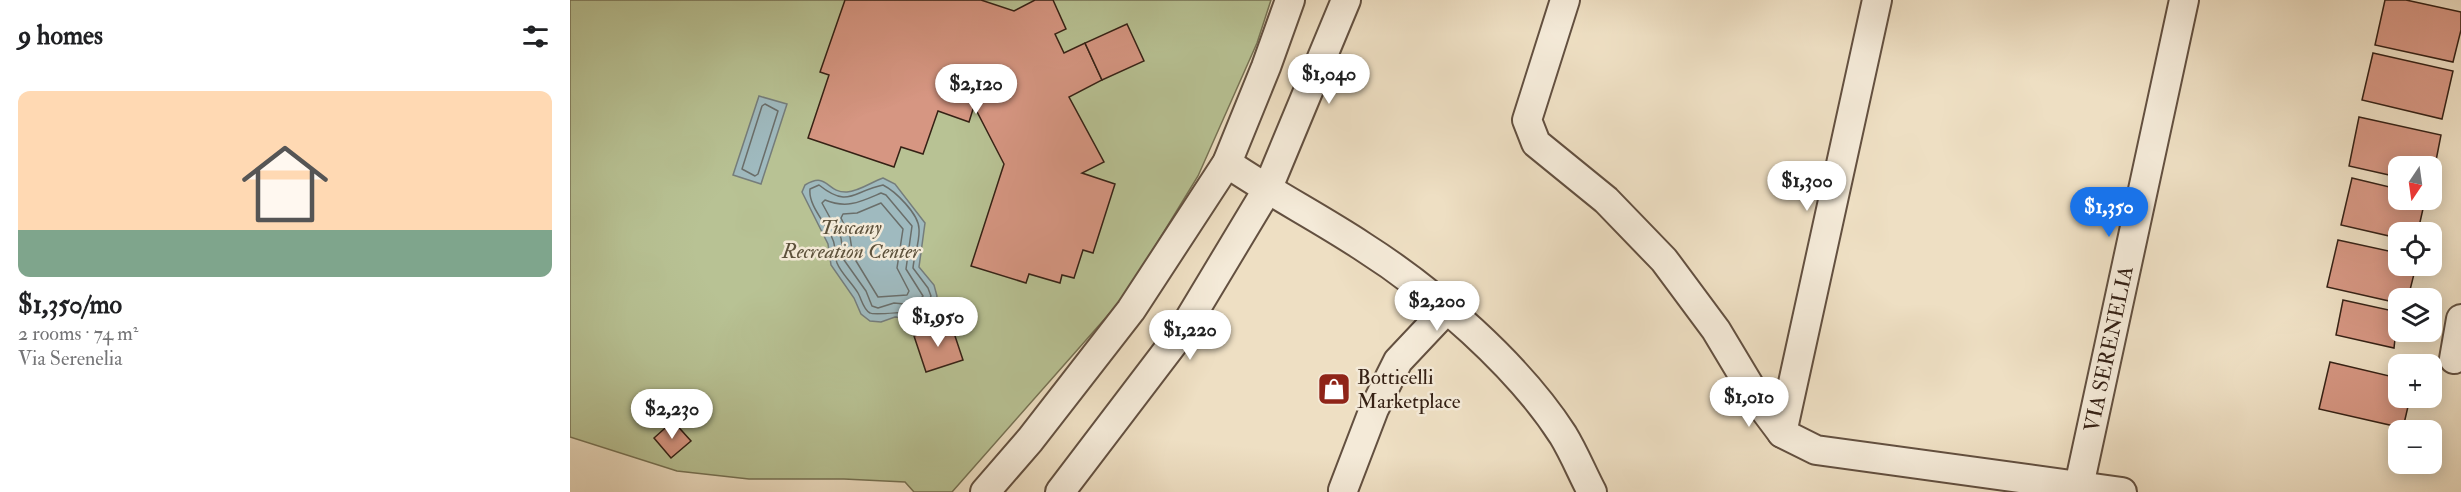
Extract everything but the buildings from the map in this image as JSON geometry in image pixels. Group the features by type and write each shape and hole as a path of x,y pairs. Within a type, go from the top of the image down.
{"street":[{"path":"985,492 1030,440 1131,310 1227,163 1266,68 1290,0"},
{"path":"1060,492 1181,333 1267,190 1346,0"},
{"path":"1565,0 1527,120 1536,142 1606,200 1664,260 1716,330 1761,405 1782,433 1816,450 2122,492"},
{"path":"1782,433 1877,0"},
{"name":"VIA SERENELIA","path":"2079,486 2184,0"},
{"path":"1227,163 1267,190 1363,247 1447,309 1514,373 1563,435 1592,492"},
{"path":"1343,490 1374,409 1398,361 1447,309"},
{"path":"2454,359 2461,319"}],"green space":[{"name":"Tuscany Recreation Center","path":"570,0 1271,0 1257,43 1198,176 1124,297 952,492 914,492 905,482 844,479 749,479 677,471 570,437"}],"water":[{"path":"759,96 787,104 761,184 733,175"},
{"path":"883,178 895,184 925,223 919,267 934,285 937,296 935,307 927,315 917,318 895,317 881,322 870,321 861,314 854,298 831,265 828,244 802,192 805,185 818,180 835,189 847,192"}],"place":[{"name":"Botticelli Marketplace","path":"1334,389"}]}
